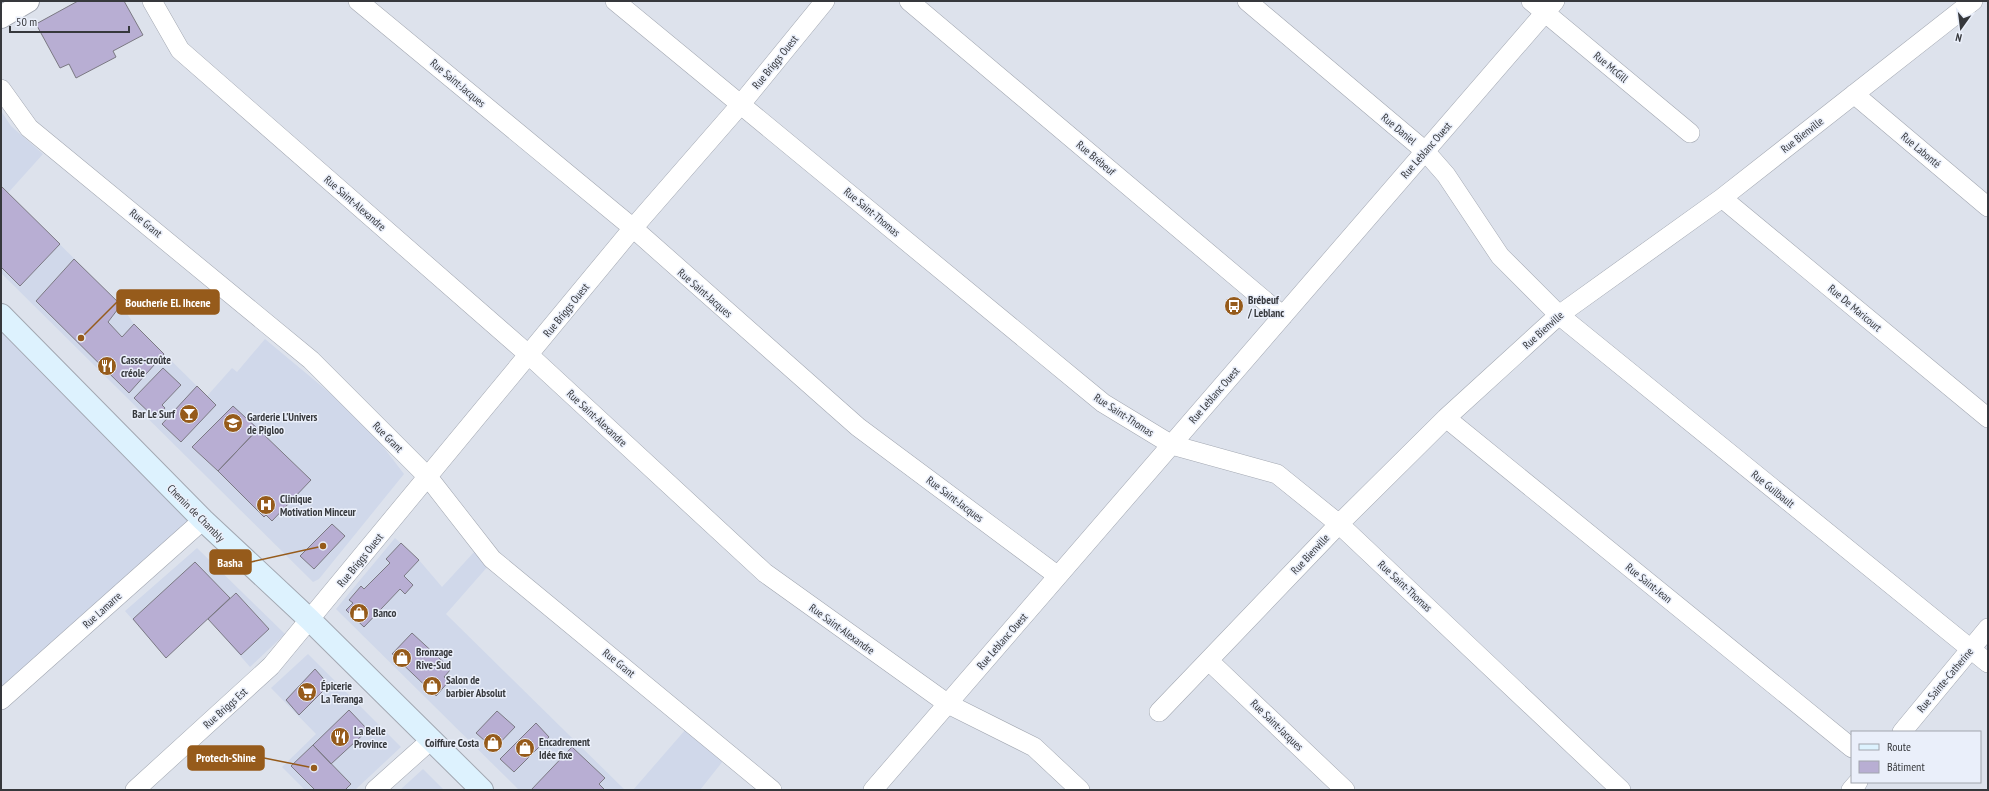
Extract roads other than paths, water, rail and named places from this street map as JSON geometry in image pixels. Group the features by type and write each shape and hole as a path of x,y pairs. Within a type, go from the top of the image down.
{"main road":[{"name":"Chemin de Chambly","path":"1,315 203,520 310,620 482,790"}],"street":[{"path":"1,17 28,1"},
{"name":"Rue Saint-Alexandre","path":"152,1 180,50 529,355 765,573 948,704 1034,747 1080,790"},
{"name":"Rue Saint-Jacques","path":"358,1 632,228 858,427 1058,576"},
{"name":"Rue Saint-Thomas","path":"615,1 1103,403 1172,445 1277,474 1339,524 1621,790"},
{"name":"Rue Briggs Ouest","path":"310,620 632,228 741,104 825,1"},
{"name":"Rue Brébeuf","path":"909,1 1283,316"},
{"name":"Rue Daniel","path":"1247,1 1425,151 1446,176 1500,256 1559,315"},
{"name":"Rue Bienville","path":"1159,712 1339,524 1446,418 1559,315 1722,198 1973,1"},
{"name":"Rue Leblanc Ouest","path":"873,790 1425,151 1544,5"},
{"name":"Rue McGill","path":"1544,5 1690,133"},
{"name":"Rue Grant","path":"1,88 29,128 311,360 428,477 492,559 772,790"},
{"name":"Rue Labonté","path":"1854,94 1988,207"},
{"name":"Rue De Maricourt","path":"1722,198 1988,418"},
{"name":"Rue Guilbault","path":"1559,315 1988,663"},
{"name":"Rue Saint-Jean","path":"1446,418 1851,747"},
{"name":"Rue Lamarre","path":"1,700 203,520"},
{"name":"Rue Briggs Est","path":"135,790 271,666 310,620"},
{"name":"Rue Sainte-Catherine","path":"1903,731 1988,628"},
{"name":"Rue Saint-Jacques","path":"1209,661 1345,790"},
{"path":"375,790 431,740"}],"place":[{"name":"Brébeuf / Leblanc","path":"1234,306"},
{"name":"Boucherie El. Ihcene","path":"81,338"},
{"name":"Casse-croûte créole","path":"107,366"},
{"name":"Bar Le Surf","path":"189,414"},
{"name":"Garderie L'Univers de Pigloo","path":"233,423"},
{"name":"Clinique Motivation Minceur","path":"266,505"},
{"name":"Basha","path":"323,546"},
{"name":"Banco","path":"359,613"},
{"name":"Bronzage Rive-Sud","path":"402,658"},
{"name":"Salon de barbier Absolut","path":"432,686"},
{"name":"Épicerie La Teranga","path":"307,692"},
{"name":"La Belle Province","path":"340,737"},
{"name":"Coiffure Costa","path":"493,743"},
{"name":"Encadrement Idée fixe","path":"525,748"},
{"name":"Protech-Shine","path":"314,768"}]}
